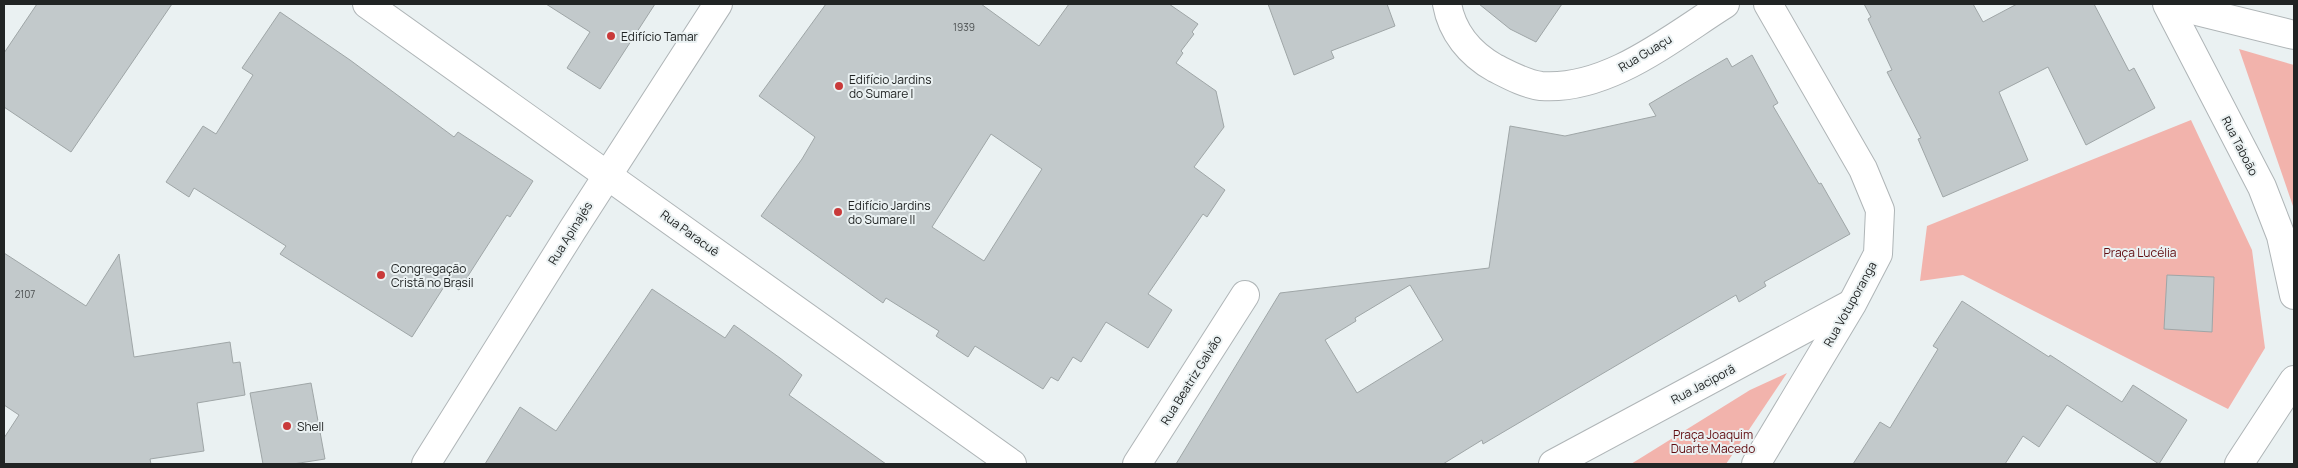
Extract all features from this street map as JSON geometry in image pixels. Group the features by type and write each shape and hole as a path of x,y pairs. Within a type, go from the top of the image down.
{"street":[{"name":"Rua Paracuê","path":"367,4 608,174 1012,464"},
{"name":"Rua Apinajés","path":"426,464 608,174 718,4"},
{"name":"Rua Guaçu","path":"1447,4 1449,16 1462,40 1480,60 1512,77 1539,86 1569,86 1619,70 1724,4"},
{"name":"Rua Votuporanga","path":"1756,464 1852,304 1878,254 1880,210 1863,169 1768,4"},
{"path":"2168,4 2294,35"},
{"name":"Rua Taboão","path":"2168,4 2262,187 2281,236 2294,295"},
{"name":"Rua Beatriz Galvão","path":"1137,464 1245,295"},
{"name":"Rua Jaciporã","path":"1553,464 1852,304"},
{"path":"2239,464 2294,380"}],"green space":[{"path":"2239,49 2294,65 2294,209"},
{"name":"Praça Lucélia","path":"2191,120 2252,250 2265,348 2228,409 1963,275 1920,281 1927,226"},
{"name":"Praça Joaquim Duarte Macedo","path":"1787,373 1726,464 1631,464 1750,390"}],"building":[{"path":"37,4 172,4 71,152 4,107 4,53"},
{"name":"Edifício Tamar","path":"546,4 655,4 600,89 567,68 590,32"},
{"path":"826,4 981,4 1039,46 1069,4 1169,4 1198,24 1192,32 1194,34 1181,51 1183,53 1176,63 1216,91 1224,127 1194,167 1225,190 1207,217 1203,214 1148,294 1172,310 1148,348 1106,322 1081,362 1073,357 1058,381 1051,377 1043,389 975,346 968,357 936,336 939,331 886,298 883,303 761,216 802,159 815,137 759,96","holes":["991,134 1042,169 984,261 932,227"]},
{"path":"1268,4 1387,4 1395,26 1331,51 1334,58 1294,75"},
{"path":"1479,4 1562,4 1536,42 1510,29"},
{"path":"1864,4 1973,4 1983,22 2017,4 2094,4 2129,71 2134,68 2155,108 2086,145 2048,67 1999,92 2028,160 1943,197 1918,139 1921,138 1887,72 1892,70 1868,19 1871,17"},
{"path":"280,12 350,60 454,137 458,132 533,181 510,217 507,215 459,290 447,282 412,337 280,254 286,246 194,188 189,197 166,182 203,126 216,134 253,75 242,68"},
{"path":"1752,55 1778,103 1773,106 1850,234 1764,282 1766,286 1739,302 1736,295 1483,444 1482,440 1443,464 1176,464 1280,293 1489,268 1510,126 1565,136 1656,116 1649,104 1727,58 1732,67","holes":["1410,285 1443,340 1357,393 1325,340 1356,321 1355,318"]},
{"path":"4,253 86,306 119,254 134,357 230,342 233,363 240,362 245,395 197,403 204,451 150,459 151,464 4,464 4,438 19,415 4,405"},
{"path":"2167,275 2214,277 2212,332 2164,329"},
{"path":"652,289 725,338 734,325 780,358 802,375 789,395 886,464 485,464 520,407 556,431"},
{"path":"1962,301 2122,402 2133,385 2187,420 2159,464 2067,405 2039,447 2023,436 2005,464 1853,464 1880,422 1890,428 1938,349 1933,346"},
{"name":"Shell","path":"311,383 325,459 293,464 263,464 250,393"}],"place":[{"name":"Edifício Tamar","path":"611,36"},
{"name":"Edifício Jardins do Sumare I","path":"839,86"},
{"name":"Edifício Jardins do Sumare II","path":"838,212"},
{"name":"Congregação Cristã no Brasil","path":"381,275"},
{"name":"Shell","path":"287,426"}]}
